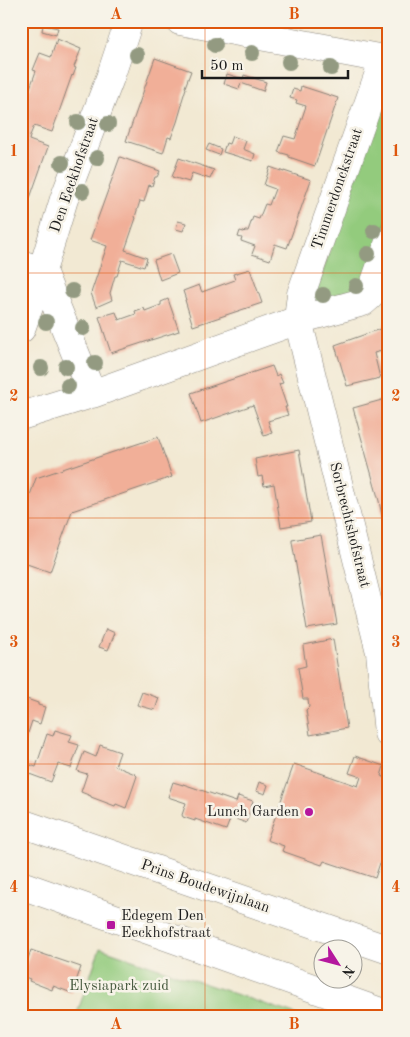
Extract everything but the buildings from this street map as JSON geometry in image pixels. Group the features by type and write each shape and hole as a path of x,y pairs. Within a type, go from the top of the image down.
{"street":[{"name":"Den Eeckhofstraat","path":"21,330 32,268 64,199 110,78 129,21"},
{"path":"180,21 386,59"},
{"name":"Timmerdonckstraat","path":"298,320 302,294 386,59"},
{"path":"21,416 92,394 298,320 363,302 370,296 389,242"},
{"path":"32,268 92,394"},
{"name":"Sorbrechtshofstraat","path":"298,320 385,651 388,733"},
{"name":"Prins Boudewijnlaan","path":"21,823 389,950"},
{"path":"21,886 389,1015"}],"green space":[{"path":"389,78 389,215 363,287 322,305 313,300"},
{"name":"Elysiapark zuid","path":"100,948 300,1016 76,1016"}],"place":[{"name":"Lunch Garden","path":"309,812"},
{"name":"Edegem Den Eeckhofstraat","path":"111,925"}]}
